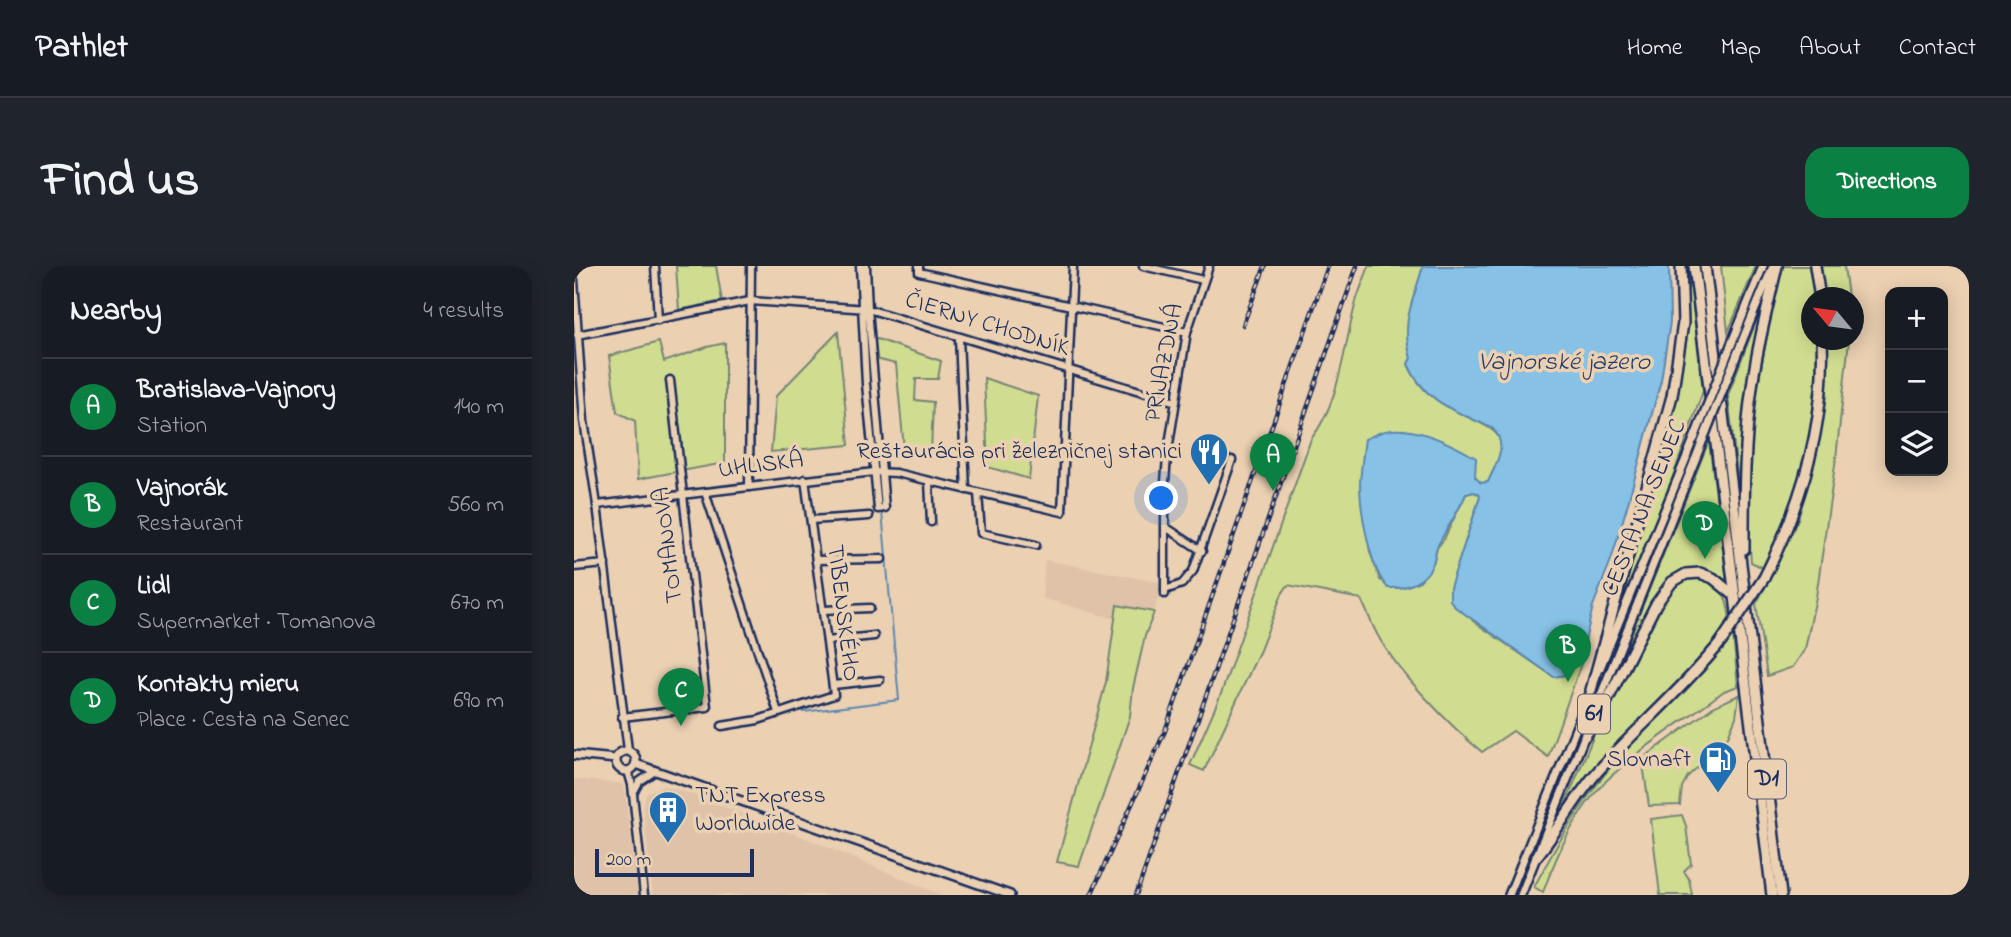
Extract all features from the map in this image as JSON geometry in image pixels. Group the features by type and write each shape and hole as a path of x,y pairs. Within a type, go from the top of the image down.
{"highway":[{"path":"1591,690 1676,376 1684,306 1682,266"},
{"name":"D1","path":"1694,266 1772,895"},
{"name":"D1","path":"1705,266 1782,895"},
{"path":"1744,589 1747,425 1775,266"},
{"path":"1815,266 1818,287"},
{"path":"1537,856 1570,806 1599,770 1721,642 1764,578 1789,524 1810,456 1819,405 1822,350"},
{"path":"1585,736 1602,711 1656,604 1670,584 1686,574 1700,573 1713,578 1735,596"}],"main road":[{"name":"61","path":"1741,332 1763,266"},
{"name":"61","path":"1741,332 1775,266"},
{"name":"CESTA NA SENEC","path":"1509,895 1694,439 1741,332"},
{"name":"CESTA NA SENEC","path":"1521,895 1695,460 1741,332"},
{"path":"616,760 621,752 628,750 635,755 636,764"},
{"path":"574,755 616,760"},
{"path":"616,760 619,768 628,771 636,764"},
{"path":"636,764 1010,895"}],"street":[{"path":"655,266 658,320"},
{"path":"749,487 751,266"},
{"path":"860,266 878,472 878,509 885,508 878,472"},
{"path":"864,309 866,266"},
{"path":"919,266 919,272 1187,332"},
{"path":"1070,371 1073,266"},
{"path":"1143,266 1203,280"},
{"name":"PRÍJAZDNÁ","path":"1202,551 1187,579 1165,592 1166,472 1187,332 1209,266"},
{"path":"574,280 587,446 628,750"},
{"name":"ČIERNY CHODNÍK","path":"577,335 750,301 864,309 1176,402"},
{"path":"959,338 966,490"},
{"name":"UHLISKÁ","path":"597,505 878,472 896,473 1062,512 1070,371"},
{"name":"TOMANOVA","path":"622,718 707,707 670,380"},
{"path":"1167,527 1202,551 1232,460"},
{"name":"TIBENSKÉHO","path":"778,712 834,695 805,479"},
{"path":"929,481 931,522"},
{"path":"705,492 778,712 758,720 722,726"},
{"path":"978,493 981,533 1036,545"},
{"path":"811,520 869,516"},
{"path":"816,560 882,559"},
{"path":"574,567 605,564"},
{"path":"823,610 870,608"},
{"path":"827,640 874,636"},
{"path":"833,685 880,680"},
{"path":"628,771 645,895"},
{"path":"633,793 639,782 655,771"}],"shaded area":[{"path":"1045,560 1162,583 1154,612 1117,605 1115,619 1042,598"},
{"path":"574,779 624,784 638,895 574,895"},
{"path":"663,786 683,791 801,836 941,895 653,895 643,805 647,793"}],"green space":[{"path":"676,266 716,266 722,301 679,310"},
{"path":"1369,266 1423,266 1408,323 1411,358 1408,364 1419,383 1433,397 1495,432 1501,440 1500,456 1488,482 1481,483 1417,434 1404,430 1360,485 1370,552 1380,580 1399,588 1420,581 1434,561 1437,548 1466,494 1479,494 1450,588 1473,621 1554,677 1564,675 1575,662 1581,664 1548,757 1513,731 1482,752 1440,713 1397,664 1377,634 1361,599 1288,585 1204,771 1190,765 1221,694 1311,439 1329,408 1356,302"},
{"path":"1721,266 1756,266 1728,332"},
{"path":"1783,266 1809,266 1812,287 1801,287 1801,350 1817,350 1810,430 1797,484 1763,568 1751,562 1748,487 1754,412 1766,339"},
{"path":"1820,266 1844,266 1847,287 1823,287"},
{"path":"1689,275 1703,391 1671,482 1612,630 1674,402 1685,338"},
{"path":"1768,290 1743,410 1739,490 1728,395"},
{"path":"838,332 849,445 771,452 776,396"},
{"path":"874,338 941,361 938,379 916,379 915,400 933,402 931,453 904,449 896,364 875,359"},
{"path":"659,342 664,362 725,343 725,463 638,479 635,421 617,412 609,356"},
{"path":"1826,350 1848,350 1836,458 1816,597 1805,649 1793,667 1767,676 1756,604 1798,519 1818,448 1827,390"},
{"path":"984,378 1038,396 1029,479 988,467"},
{"path":"1709,441 1727,581 1707,570 1690,569 1675,575 1652,602 1626,655 1630,637"},
{"path":"1694,576 1711,582 1721,590 1730,620 1715,644 1605,757 1564,807 1596,730 1664,599 1673,586"},
{"path":"1117,605 1154,612 1145,636 1133,688 1130,716 1079,866 1057,862 1106,682"},
{"path":"1733,635 1738,686 1724,691 1664,734 1607,780 1577,818 1543,892 1534,887 1597,784 1636,738"},
{"path":"1739,695 1736,717 1726,741 1688,776 1682,787 1680,805 1649,806 1643,764 1638,762 1713,707"},
{"path":"1682,815 1691,864 1684,871 1689,879 1692,895 1660,895 1651,819"}],"water":[{"name":"Vajnorské jazero","path":"1423,266 1669,266 1670,322 1661,380 1628,503 1611,560 1593,606 1584,646 1564,675 1554,677 1455,607 1450,600 1450,588 1479,494 1466,494 1437,547 1430,570 1421,580 1402,587 1388,588 1371,554 1360,495 1365,439 1397,430 1432,437 1476,458 1475,477 1481,483 1488,482 1499,454 1500,441 1492,428 1454,411 1433,397 1423,388 1408,364 1411,358 1408,322"}],"waterway":[{"path":"879,478 881,505"},
{"path":"803,712 899,700 882,512"}],"railway":[{"path":"1243,325 1265,266"},
{"path":"1091,895 1165,731 1328,266"},
{"path":"1136,895 1357,266"}],"place":[{"name":"Reštaurácia pri železničnej stanici","path":"1209,486"},
{"name":"Bratislava-Vajnory","path":"1273,491"},
{"name":"Kontakty mieru","path":"1705,559"},
{"name":"Vajnorák","path":"1568,682"},
{"name":"Lidl","path":"681,726"},
{"name":"Slovnaft","path":"1718,794"},
{"name":"TNT Express Worldwide","path":"668,844"}]}
